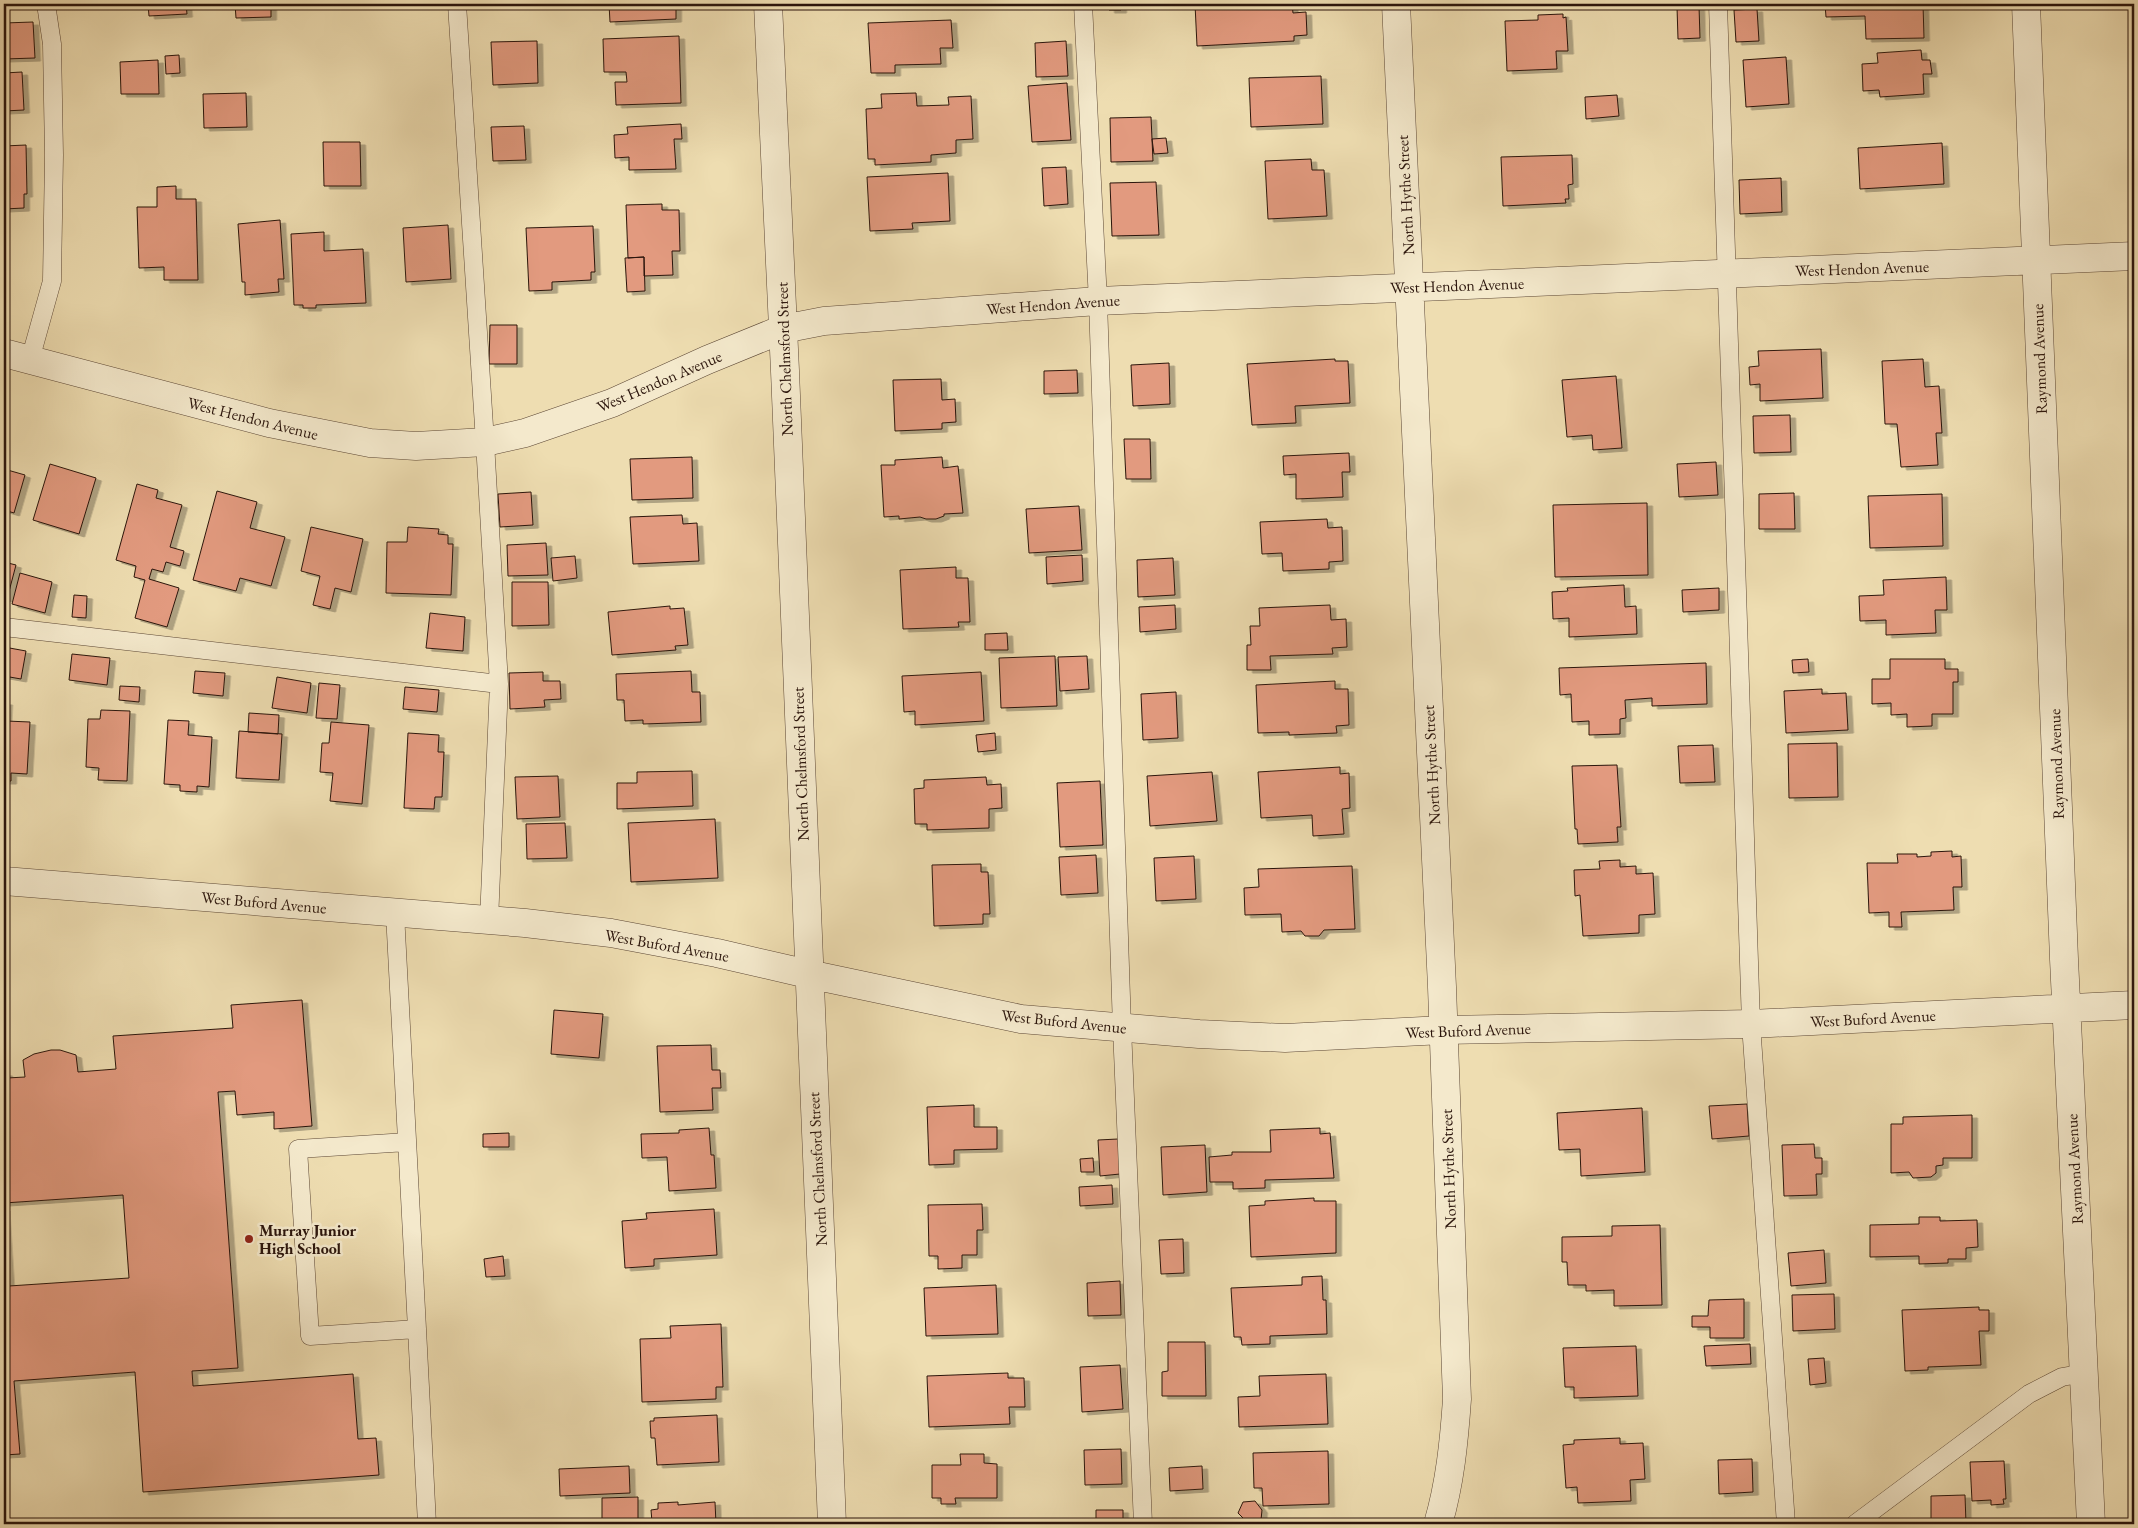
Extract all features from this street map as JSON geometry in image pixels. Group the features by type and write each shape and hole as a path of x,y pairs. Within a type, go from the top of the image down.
{"street":[{"name":"North Chelmsford Street","path":"768,4 832,1524"},
{"name":"North Hythe Street","path":"1396,4 1444,1030 1457,1399 1454,1448 1448,1492 1438,1524"},
{"name":"Raymond Avenue","path":"2026,4 2066,1009 2091,1524"},
{"name":"West Hendon Avenue","path":"4,353 269,423 370,443 416,446 485,442 565,420 612,403 707,360 783,329 824,321 1098,301 2134,256"},
{"name":"West Buford Avenue","path":"4,881 489,921 611,934 717,953 1021,1019 1199,1034 1285,1038 1444,1030 1752,1024 2134,1005"}],"lane":[{"path":"30,360 52,280 54,155 52,44 46,4"},
{"path":"457,4 485,442 498,684 489,921"},
{"path":"1083,4 1098,301 1122,1028 1143,1524"},
{"path":"1718,4 1752,1024 1786,1524"},
{"path":"4,627 498,684"},
{"path":"395,913 426,1524"},
{"path":"407,1142 298,1149 310,1336 417,1329"},
{"path":"1855,1524 2029,1394 2062,1376 2085,1373"}],"building":[{"path":"148,4 186,4 187,14 149,16"},
{"path":"235,4 271,4 271,17 236,18"},
{"path":"609,4 676,4 676,19 610,22"},
{"path":"1109,4 1121,4 1121,10 1109,10"},
{"path":"1195,4 1292,4 1293,13 1306,12 1307,35 1294,36 1294,41 1197,46"},
{"path":"1825,4 1923,4 1924,38 1866,39 1865,16 1826,17"},
{"path":"1699,6 1700,38 1678,39 1677,7"},
{"path":"1757,9 1759,41 1736,42 1734,10"},
{"path":"1563,14 1563,18 1566,17 1568,51 1556,51 1557,69 1507,71 1505,21 1538,20 1538,15"},
{"path":"951,20 953,48 940,48 941,64 895,65 895,73 871,73 868,23"},
{"path":"33,22 35,58 4,59 4,23"},
{"path":"679,36 681,103 616,105 615,82 627,82 626,72 604,72 603,39"},
{"path":"537,41 538,83 493,85 491,42"},
{"path":"1066,41 1068,76 1036,77 1035,43"},
{"path":"1921,50 1922,60 1930,60 1932,74 1923,74 1924,94 1880,97 1879,90 1863,91 1862,64 1878,63 1877,53"},
{"path":"179,55 180,73 166,74 165,56"},
{"path":"1786,57 1789,104 1746,107 1743,60"},
{"path":"158,60 159,94 121,94 120,62"},
{"path":"22,72 24,110 4,111 4,73"},
{"path":"1321,76 1323,124 1251,127 1249,78"},
{"path":"1067,83 1071,140 1032,142 1028,86"},
{"path":"246,93 247,127 204,128 203,94"},
{"path":"916,93 917,106 949,105 948,97 971,96 973,139 956,140 956,153 931,155 931,162 875,165 875,159 868,159 866,109 882,108 881,94"},
{"path":"1617,95 1619,116 1586,119 1585,97"},
{"path":"1151,117 1153,161 1111,162 1110,118"},
{"path":"681,124 682,139 674,139 676,169 629,170 629,157 615,158 614,135 628,134 627,127"},
{"path":"524,126 526,160 493,161 491,127"},
{"path":"1166,138 1168,153 1154,154 1152,139"},
{"path":"323,142 360,142 361,186 324,186"},
{"path":"1942,143 1944,184 1860,189 1858,148"},
{"path":"26,145 27,194 24,194 24,208 4,209 4,146"},
{"path":"1572,155 1573,184 1568,185 1569,199 1565,199 1566,203 1503,206 1501,157"},
{"path":"1311,159 1312,170 1324,170 1327,216 1268,219 1265,161"},
{"path":"1066,167 1068,204 1044,206 1042,168"},
{"path":"948,173 950,221 912,223 913,229 870,231 867,177"},
{"path":"1781,178 1782,212 1740,214 1739,180"},
{"path":"1156,182 1159,235 1112,236 1110,183"},
{"path":"176,186 176,199 196,199 198,280 164,280 164,267 139,268 137,207 157,207 157,187"},
{"path":"662,204 662,210 679,210 680,251 672,251 673,275 644,276 644,257 628,258 626,205"},
{"path":"280,220 284,279 278,279 279,292 245,295 245,282 242,282 238,224"},
{"path":"448,225 451,279 406,282 403,228"},
{"path":"593,226 595,272 591,272 591,280 552,282 552,290 529,291 526,228"},
{"path":"324,232 324,251 363,249 366,303 316,305 316,308 303,308 303,305 294,305 291,234"},
{"path":"644,257 645,291 627,292 625,258"},
{"path":"490,325 517,325 517,364 489,364"},
{"path":"1821,349 1823,398 1760,401 1760,384 1750,385 1749,367 1759,366 1758,351"},
{"path":"1335,359 1335,361 1348,361 1350,403 1295,406 1296,423 1252,425 1247,364"},
{"path":"1923,359 1925,387 1939,386 1942,433 1936,433 1938,465 1901,467 1897,424 1885,424 1882,361"},
{"path":"1169,363 1170,404 1133,406 1131,365"},
{"path":"1077,370 1078,393 1044,394 1044,371"},
{"path":"1616,376 1622,448 1593,450 1592,435 1567,437 1562,380"},
{"path":"941,379 942,400 955,399 956,422 942,423 942,429 895,431 893,380"},
{"path":"1790,415 1791,452 1754,453 1753,416"},
{"path":"1124,439 1150,439 1151,479 1126,479"},
{"path":"1349,453 1350,472 1342,472 1343,497 1296,499 1296,474 1284,475 1283,456"},
{"path":"692,457 693,498 632,500 630,459"},
{"path":"942,457 943,468 958,466 963,513 944,514 944,516 936,519 920,517 899,519 899,516 884,517 881,465 895,465 895,460"},
{"path":"1716,462 1718,495 1679,497 1677,464"},
{"path":"50,464 96,478 79,534 33,520"},
{"path":"4,469 25,475 14,513 4,510"},
{"path":"137,484 158,490 156,498 182,505 170,547 184,551 180,566 166,562 163,572 152,569 149,579 179,588 167,627 135,618 145,580 134,577 136,566 116,560"},
{"path":"217,491 257,502 250,528 285,537 271,586 240,578 236,591 193,580"},
{"path":"531,492 533,525 500,527 498,494"},
{"path":"1794,493 1795,529 1759,529 1759,494"},
{"path":"1942,494 1943,546 1870,548 1868,496"},
{"path":"1647,503 1648,575 1555,577 1553,505"},
{"path":"1079,506 1082,550 1029,553 1026,509"},
{"path":"682,515 683,524 697,523 699,561 633,564 630,517"},
{"path":"1327,519 1328,528 1342,527 1343,561 1329,562 1329,569 1283,571 1282,553 1262,554 1260,522"},
{"path":"311,527 363,539 351,592 335,588 330,609 313,605 320,576 301,571"},
{"path":"408,527 439,529 438,534 448,535 448,544 453,544 451,595 386,593 387,542 407,542"},
{"path":"546,543 548,575 508,576 507,545"},
{"path":"1082,555 1083,581 1047,584 1046,557"},
{"path":"575,556 577,578 553,581 551,558"},
{"path":"1173,558 1175,595 1138,597 1137,560"},
{"path":"4,562 16,565 7,599 4,598"},
{"path":"956,567 956,578 968,578 970,622 958,622 959,627 903,629 900,570"},
{"path":"20,573 52,582 45,613 12,604"},
{"path":"1946,577 1947,610 1935,610 1936,633 1886,635 1886,620 1860,621 1859,596 1884,595 1883,580"},
{"path":"512,582 548,582 549,625 512,626"},
{"path":"1624,585 1625,607 1636,606 1637,634 1569,637 1569,618 1553,619 1552,592 1568,591 1567,588"},
{"path":"1719,588 1719,610 1683,612 1682,590"},
{"path":"74,595 87,596 86,618 72,617"},
{"path":"1175,605 1176,629 1140,632 1139,607"},
{"path":"1330,605 1331,620 1346,619 1347,647 1332,648 1333,654 1270,656 1271,670 1247,670 1247,645 1251,645 1250,626 1260,626 1259,608"},
{"path":"670,606 670,609 684,608 688,645 675,646 676,650 612,655 608,612"},
{"path":"430,613 465,617 463,651 426,648"},
{"path":"1007,633 1008,650 985,650 985,634"},
{"path":"4,647 26,651 21,679 4,676"},
{"path":"72,654 110,658 107,685 69,680"},
{"path":"1055,656 1057,706 1001,708 999,658"},
{"path":"1087,656 1089,689 1060,691 1058,657"},
{"path":"1808,659 1809,672 1793,673 1792,660"},
{"path":"1890,659 1945,659 1945,669 1958,669 1958,682 1953,682 1953,714 1932,714 1932,726 1907,727 1907,714 1891,715 1891,703 1872,704 1872,679 1890,679"},
{"path":"1706,663 1707,704 1652,706 1652,698 1625,700 1626,718 1620,719 1620,734 1589,735 1589,721 1572,722 1571,694 1560,695 1559,668"},
{"path":"195,671 225,673 223,696 193,693"},
{"path":"691,671 692,692 700,692 701,722 643,724 643,720 625,721 624,700 617,700 616,674"},
{"path":"543,672 543,681 560,681 561,699 544,700 545,707 510,709 509,673"},
{"path":"981,672 984,721 915,725 915,711 904,712 902,676"},
{"path":"277,677 311,683 307,713 272,708"},
{"path":"1335,681 1335,689 1348,689 1349,725 1336,726 1337,733 1289,735 1289,732 1258,733 1256,685"},
{"path":"319,683 340,685 337,719 316,718"},
{"path":"120,686 140,687 139,702 119,700"},
{"path":"405,687 439,690 437,712 403,709"},
{"path":"1822,689 1822,694 1846,693 1848,730 1786,733 1784,691"},
{"path":"1176,692 1178,738 1143,740 1141,694"},
{"path":"4,702 7,702 6,721 30,722 27,774 11,773 11,781 4,781"},
{"path":"101,710 130,711 127,781 98,780 99,768 86,767 88,719 100,719"},
{"path":"249,713 279,715 278,734 248,732"},
{"path":"168,720 189,721 188,735 212,737 209,787 197,786 197,792 180,791 180,785 164,784"},
{"path":"331,722 369,725 362,804 330,801 333,773 320,772 322,743 329,743"},
{"path":"239,731 282,734 279,780 236,778"},
{"path":"408,733 439,735 438,752 444,752 442,797 435,797 434,809 404,808"},
{"path":"995,733 996,750 978,752 976,735"},
{"path":"1837,743 1838,797 1789,798 1788,744"},
{"path":"1713,745 1715,782 1680,783 1678,746"},
{"path":"1617,765 1621,827 1617,827 1618,842 1578,844 1577,829 1575,829 1572,766"},
{"path":"1340,767 1340,774 1349,773 1350,808 1342,809 1344,834 1313,836 1312,815 1261,818 1258,772"},
{"path":"692,771 693,806 617,809 617,783 637,783 637,772"},
{"path":"1212,772 1217,821 1150,826 1147,776"},
{"path":"558,776 560,817 517,819 515,777"},
{"path":"986,777 987,785 1001,784 1002,808 989,809 989,828 927,830 927,824 915,824 914,789 924,788 924,780"},
{"path":"1100,781 1103,845 1060,847 1057,783"},
{"path":"715,819 718,878 631,882 628,823"},
{"path":"565,823 567,858 527,859 526,824"},
{"path":"1952,851 1952,857 1961,856 1962,887 1953,887 1954,910 1901,912 1902,927 1889,927 1889,912 1869,913 1867,863 1898,863 1897,854 1917,854 1917,857 1931,856 1931,852"},
{"path":"1096,855 1098,893 1061,895 1059,857"},
{"path":"1194,856 1196,899 1156,901 1154,858"},
{"path":"1620,860 1620,867 1636,866 1636,874 1653,873 1655,914 1639,915 1639,933 1583,936 1580,895 1575,896 1574,870 1600,869 1599,861"},
{"path":"981,864 981,872 988,872 990,914 983,914 983,924 934,926 932,865"},
{"path":"1352,866 1355,929 1324,930 1319,936 1305,936 1301,931 1282,932 1281,914 1245,915 1244,888 1259,887 1258,869"},
{"path":"302,1000 312,1126 274,1129 274,1112 237,1115 235,1091 218,1092 238,1368 192,1371 193,1386 353,1374 358,1439 376,1438 379,1475 143,1492 135,1372 14,1381 20,1454 4,1455 4,1208 9,1286 129,1278 123,1195 4,1203 4,1073 7,1073 7,1078 25,1077 23,1060 34,1054 51,1050 60,1050 76,1055 78,1072 116,1069 113,1036 233,1028 231,1005"},
{"path":"554,1010 603,1014 599,1058 551,1054"},
{"path":"711,1045 712,1070 720,1070 721,1088 712,1088 713,1110 660,1112 657,1046"},
{"path":"1747,1104 1749,1136 1712,1139 1709,1106"},
{"path":"974,1105 974,1127 997,1127 997,1149 954,1150 954,1164 929,1165 927,1107"},
{"path":"1642,1108 1645,1172 1581,1176 1580,1149 1559,1150 1557,1113"},
{"path":"1972,1115 1972,1158 1943,1158 1943,1165 1936,1166 1936,1173 1931,1177 1913,1178 1909,1172 1891,1173 1891,1124 1903,1124 1903,1117"},
{"path":"709,1128 711,1155 714,1155 716,1188 669,1191 667,1157 642,1158 641,1134 679,1133 679,1130"},
{"path":"1320,1128 1320,1134 1330,1133 1334,1178 1265,1180 1265,1188 1233,1189 1233,1182 1210,1182 1209,1157 1232,1155 1232,1152 1271,1152 1270,1130"},
{"path":"509,1133 509,1147 483,1147 483,1134"},
{"path":"1118,1139 1120,1174 1100,1176 1098,1140"},
{"path":"1814,1144 1815,1158 1822,1158 1822,1174 1816,1174 1817,1195 1784,1196 1782,1145"},
{"path":"1205,1145 1207,1192 1163,1195 1161,1147"},
{"path":"1093,1158 1094,1172 1081,1172 1080,1159"},
{"path":"1112,1185 1113,1204 1080,1206 1079,1187"},
{"path":"1314,1198 1314,1201 1336,1201 1336,1253 1251,1257 1249,1206 1265,1205 1265,1201"},
{"path":"982,1204 983,1230 977,1230 977,1255 962,1255 962,1268 938,1269 938,1256 929,1256 928,1205"},
{"path":"714,1209 717,1255 654,1259 654,1266 625,1268 622,1221 647,1219 646,1213"},
{"path":"1919,1217 1940,1217 1940,1221 1977,1220 1978,1247 1966,1248 1966,1259 1948,1259 1948,1263 1919,1264 1919,1256 1870,1257 1870,1225 1919,1224"},
{"path":"1660,1225 1662,1305 1614,1306 1614,1290 1586,1291 1586,1285 1568,1285 1567,1262 1562,1262 1562,1237 1612,1236 1612,1226"},
{"path":"1183,1239 1184,1273 1161,1274 1159,1240"},
{"path":"1824,1250 1826,1283 1791,1286 1788,1253"},
{"path":"503,1256 505,1276 486,1277 484,1259"},
{"path":"1322,1276 1323,1300 1326,1300 1327,1334 1270,1336 1270,1344 1242,1345 1241,1337 1234,1337 1231,1288 1302,1285 1302,1277"},
{"path":"1120,1281 1121,1315 1088,1316 1087,1283"},
{"path":"996,1285 998,1334 926,1336 924,1288"},
{"path":"1834,1294 1835,1329 1793,1331 1792,1295"},
{"path":"1744,1299 1744,1338 1710,1338 1710,1327 1692,1327 1692,1316 1708,1316 1709,1300"},
{"path":"1979,1307 1979,1310 1989,1310 1989,1331 1979,1331 1981,1365 1928,1367 1928,1370 1905,1371 1902,1310"},
{"path":"721,1324 723,1387 716,1387 716,1399 642,1402 640,1339 671,1338 670,1326"},
{"path":"1168,1342 1205,1342 1206,1396 1162,1396 1162,1372 1168,1371"},
{"path":"1750,1344 1751,1364 1706,1366 1704,1346"},
{"path":"1636,1346 1638,1396 1574,1398 1574,1387 1565,1387 1563,1348"},
{"path":"1824,1358 1826,1383 1810,1385 1808,1359"},
{"path":"1120,1365 1123,1409 1082,1412 1080,1367"},
{"path":"1008,1373 1008,1378 1024,1378 1025,1407 1009,1407 1010,1424 929,1427 927,1376"},
{"path":"1326,1374 1328,1424 1239,1427 1238,1397 1260,1396 1259,1376"},
{"path":"717,1415 719,1462 657,1465 655,1438 651,1438 650,1421 654,1421 654,1418"},
{"path":"1620,1438 1620,1444 1643,1443 1645,1479 1630,1480 1631,1501 1578,1503 1577,1487 1566,1488 1563,1445 1574,1444 1574,1440"},
{"path":"1121,1449 1122,1484 1085,1485 1084,1450"},
{"path":"1328,1451 1329,1504 1263,1506 1262,1488 1254,1488 1253,1453"},
{"path":"960,1454 984,1454 984,1463 997,1464 997,1498 955,1498 956,1504 941,1504 941,1498 932,1498 932,1465 961,1465"},
{"path":"1752,1459 1753,1492 1719,1494 1718,1460"},
{"path":"2004,1461 2006,1499 2003,1499 2004,1504 1991,1505 1991,1500 1972,1501 1970,1462"},
{"path":"629,1466 630,1493 560,1496 559,1469"},
{"path":"1202,1466 1203,1489 1170,1491 1169,1468"},
{"path":"1965,1495 1966,1524 1931,1524 1931,1496"},
{"path":"638,1497 638,1521 602,1521 602,1498"},
{"path":"1255,1501 1262,1510 1261,1520 1247,1522 1238,1513 1243,1502"},
{"path":"678,1502 678,1505 715,1502 716,1524 634,1524 652,1522 651,1510 658,1509 658,1503"},
{"path":"1096,1510 1123,1510 1123,1524 1096,1524"},
{"path":"1600,1519 1601,1524 1553,1524 1553,1521"}],"place":[{"name":"Murray Junior High School","path":"249,1239"}]}
